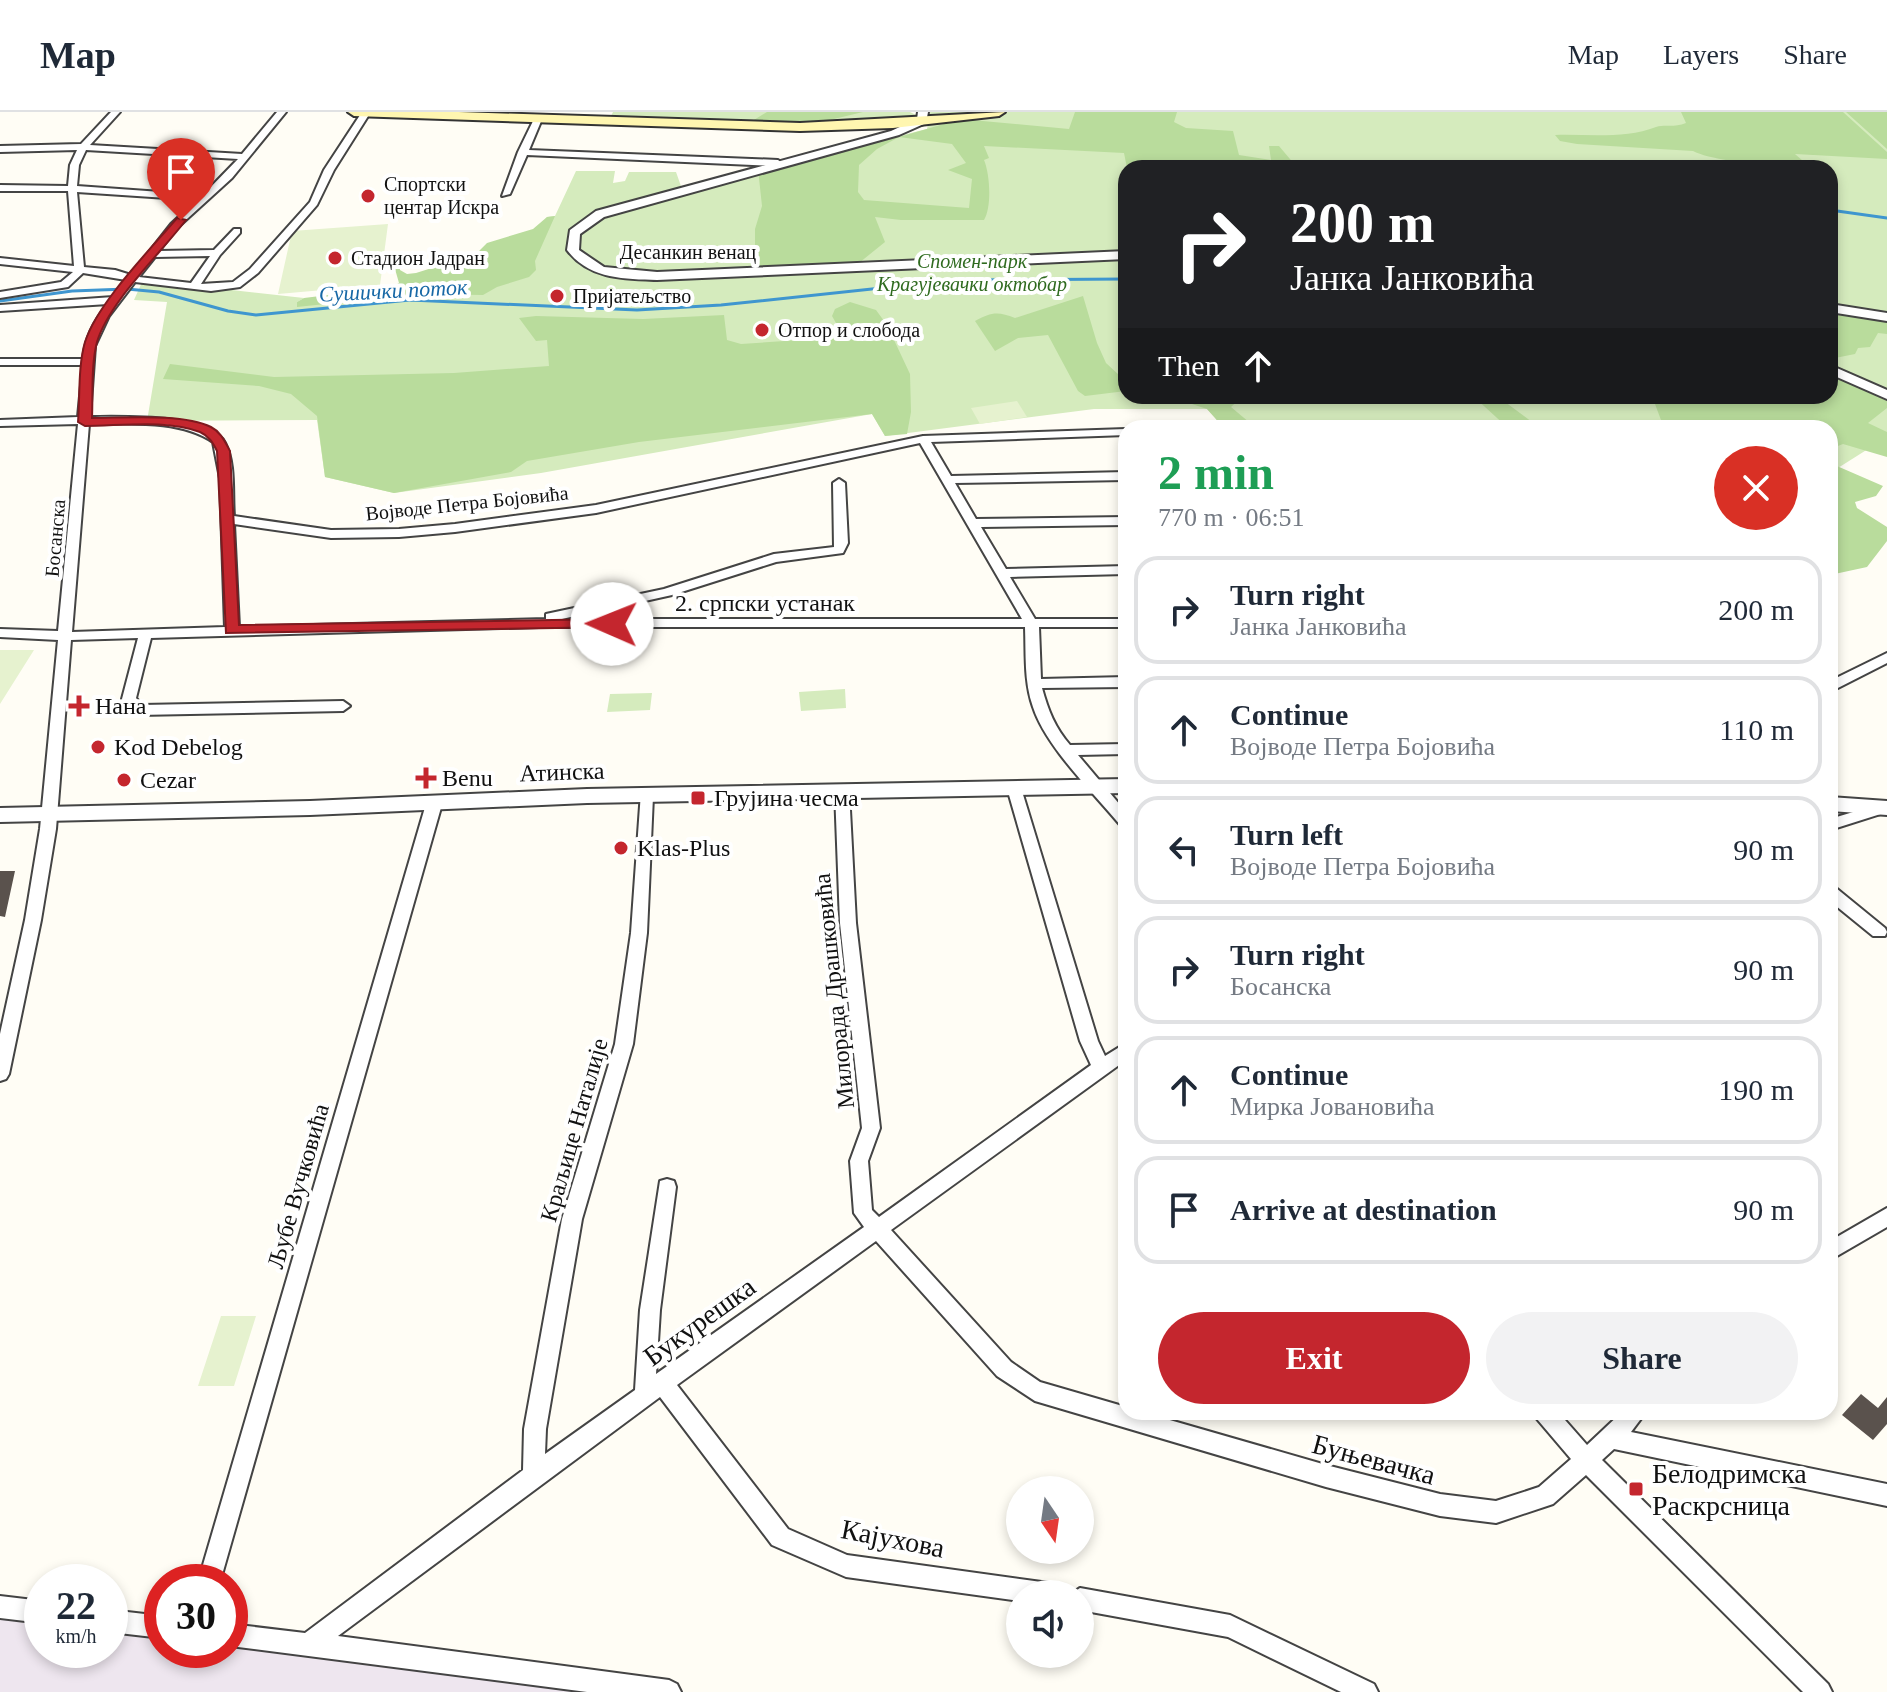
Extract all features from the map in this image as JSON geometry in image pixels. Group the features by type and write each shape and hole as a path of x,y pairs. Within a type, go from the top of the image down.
{"main road":[{"path":"354,112 784,127 898,127 923,116 999,112"}],"street":[{"path":"79,271 73,189 75,163 84,147 116,112"},
{"name":"Босанска","path":"0,1074 33,920 49,814 67,636 88,362 96,330 174,226 246,157 282,112"},
{"path":"0,308 124,290 194,286 223,288 236,285 254,271 314,203 329,170 366,113"},
{"path":"505,194 538,119"},
{"name":"Десанкин венац","path":"898,127 600,214 574,233 573,250 584,262 604,271 657,276 1118,255"},
{"path":"0,149 84,147 246,157"},
{"path":"522,152 778,163"},
{"path":"0,188 73,189 206,198"},
{"path":"194,286 237,231"},
{"path":"154,254 217,253"},
{"path":"0,261 123,274 124,290"},
{"path":"64,285 79,271"},
{"path":"0,295 64,285 94,273"},
{"path":"1838,309 1887,317"},
{"path":"0,362 88,362"},
{"path":"1838,373 1887,395"},
{"path":"0,423 168,422 210,432 223,451 232,630"},
{"name":"Војводе Петра Бојовића","path":"228,519 341,534 399,533 513,522 596,509 923,439 1118,432"},
{"path":"923,439 1032,625 1034,684 1049,728 1118,813"},
{"path":"949,480 1118,476"},
{"path":"539,623 561,614 667,592 774,558 835,551 842,543 839,483"},
{"path":"973,523 1118,521"},
{"path":"1001,573 1118,570"},
{"path":"611,604 612,624"},
{"name":"2. српски устанак","path":"0,633 67,636 539,623 1118,623"},
{"path":"146,633 129,699 138,710 343,706"},
{"path":"1838,683 1887,657"},
{"path":"1034,684 1118,682"},
{"path":"1065,750 1118,749"},
{"name":"Атинска","path":"0,815 1118,786"},
{"path":"1014,788 1089,1041 1101,1067"},
{"name":"Милорада Драшковића","path":"842,791 848,923 871,1128 862,1148 859,1178 863,1213 874,1228"},
{"name":"Краљице Наталије","path":"534,1475 535,1429 572,1219 624,1044 639,933 646,796"},
{"name":"Љубе Вучковића","path":"214,1564 434,804"},
{"path":"1838,815 1885,808"},
{"path":"1838,899 1879,932"},
{"name":"Букурешка","path":"310,1643 534,1475 1118,1055"},
{"path":"654,1388 650,1310 667,1187"},
{"path":"1838,1246 1887,1217"},
{"name":"Буњевачка","path":"874,1228 1004,1369 1035,1391 1118,1417"},
{"name":"Кајухова","path":"654,1388 780,1537 846,1566 1006,1588"},
{"name":"Буњевачка","path":"1127,1420 1440,1505 1496,1512 1545,1496 1628,1420"},
{"path":"1551,1420 1585,1459 1820,1692"},
{"path":"1611,1438 1887,1495"},
{"path":"1094,1602 1230,1626 1366,1692"},
{"path":"0,1607 24,1610"},
{"path":"248,1637 669,1692"}],"shaded area":[{"path":"0,1607 24,1610 24,1668 128,1668 128,1623 144,1625 144,1668 248,1668 248,1637 668,1692 0,1692"}],"green space":[{"path":"613,112 910,112 918,116 911,120 809,125 610,118"},
{"path":"767,112 863,112 809,125 749,123"},
{"name":"Спомен-парк Крагујевачки октобар","path":"922,112 1887,112 1887,437 1838,468 1838,420 1217,420 1207,409 1094,409 885,436 872,414 541,473 394,493 325,477 317,420 147,421 167,302 134,300 143,280 304,298 297,302 412,296 504,279 547,217 555,216 576,171 615,171 613,183 625,181 629,172 676,172 682,189 927,129 929,120"},
{"path":"1075,112 1177,112 1174,122 1186,128 1233,131 1239,155 1271,160 1125,160 1124,153 984,146 989,158 984,160 989,190 984,220 875,217 885,242 854,267 755,267 755,229 762,206 758,169 887,135 899,137 961,119 1069,129","holes":["899,137 952,144 966,163 948,170 972,179 969,208 864,200 858,192 859,165 877,149"]},
{"path":"1681,112 1843,112 1887,152 1887,159 1795,154 1802,160 1728,160 1693,151 1577,144 1560,141 1555,135 1620,135 1686,123"},
{"path":"1846,112 1887,112 1887,149"},
{"path":"1269,146 1279,146 1291,160 1271,160"},
{"path":"555,216 535,261 536,270 529,277 483,295 421,294 297,307 297,302 304,298 393,287 399,283 391,255 398,254 400,270 407,274 416,273 476,254 487,243 533,229 547,217"},
{"name":"Стадион Јадран","path":"388,224 380,285 278,294 292,231"},
{"path":"1083,296 1097,343 1106,363 1118,374 1118,392 1085,396 1078,391 1048,335 1018,338 995,351 975,321 995,314 1015,318"},
{"path":"850,302 876,310 887,325 910,374 911,412 907,434 885,436 872,414 639,442 527,461 511,472 394,493 325,477 317,416 291,394 259,386 163,379 170,364 274,377 454,373 549,366 547,340 536,341 519,318 536,316 643,319 724,315 727,340 741,344 844,337 832,316 835,309"},
{"path":"1838,315 1887,322 1887,334 1878,333 1870,347 1858,348 1855,354 1838,357"},
{"path":"1838,378 1887,401 1887,408 1868,423 1887,432 1887,457 1843,444 1838,446 1838,420 1661,420 1655,404 1838,404"},
{"path":"1017,401 1027,417 980,424 971,408"},
{"path":"1192,404 1234,404 1231,407 1246,420 1217,420 1207,409"},
{"path":"1482,404 1508,404 1529,420 1499,420"},
{"path":"1838,466 1883,486 1876,496 1855,502 1857,508 1887,527 1887,541 1867,567 1838,573"},
{"path":"0,650 34,650 0,704"},
{"path":"845,689 846,708 801,711 799,692"},
{"path":"652,693 650,710 607,712 610,694"},
{"path":"221,1316 256,1316 234,1386 198,1386"}],"building":[{"path":"0,871 15,871 5,917 0,916"},
{"path":"1861,1394 1878,1408 1887,1397 1887,1424 1873,1440 1842,1415"}],"waterway":[{"name":"Сушички поток","path":"1838,211 1887,218"},
{"name":"Сушички поток","path":"0,301 72,291 127,289 159,292 228,311 256,315 410,300 637,310 721,305 956,280 1118,279"}],"place":[{"name":"Спортски центар Искра","path":"368,196"},
{"name":"Стадион Јадран","path":"335,258"},
{"name":"Пријатељство","path":"557,296"},
{"name":"Отпор и слобода","path":"762,330"},
{"name":"Нана","path":"79,706"},
{"name":"Kod Debelog","path":"98,747"},
{"name":"Benu","path":"426,778"},
{"name":"Cezar","path":"124,780"},
{"name":"Грујина чесма","path":"698,798"},
{"name":"Klas-Plus","path":"621,848"},
{"name":"Белодримска Раскрсница","path":"1636,1489"}],"route":[{"path":"181,220 126,285 96,330 88,362 85,422 168,422 206,429 216,438 223,451 232,630 612,624"}]}
